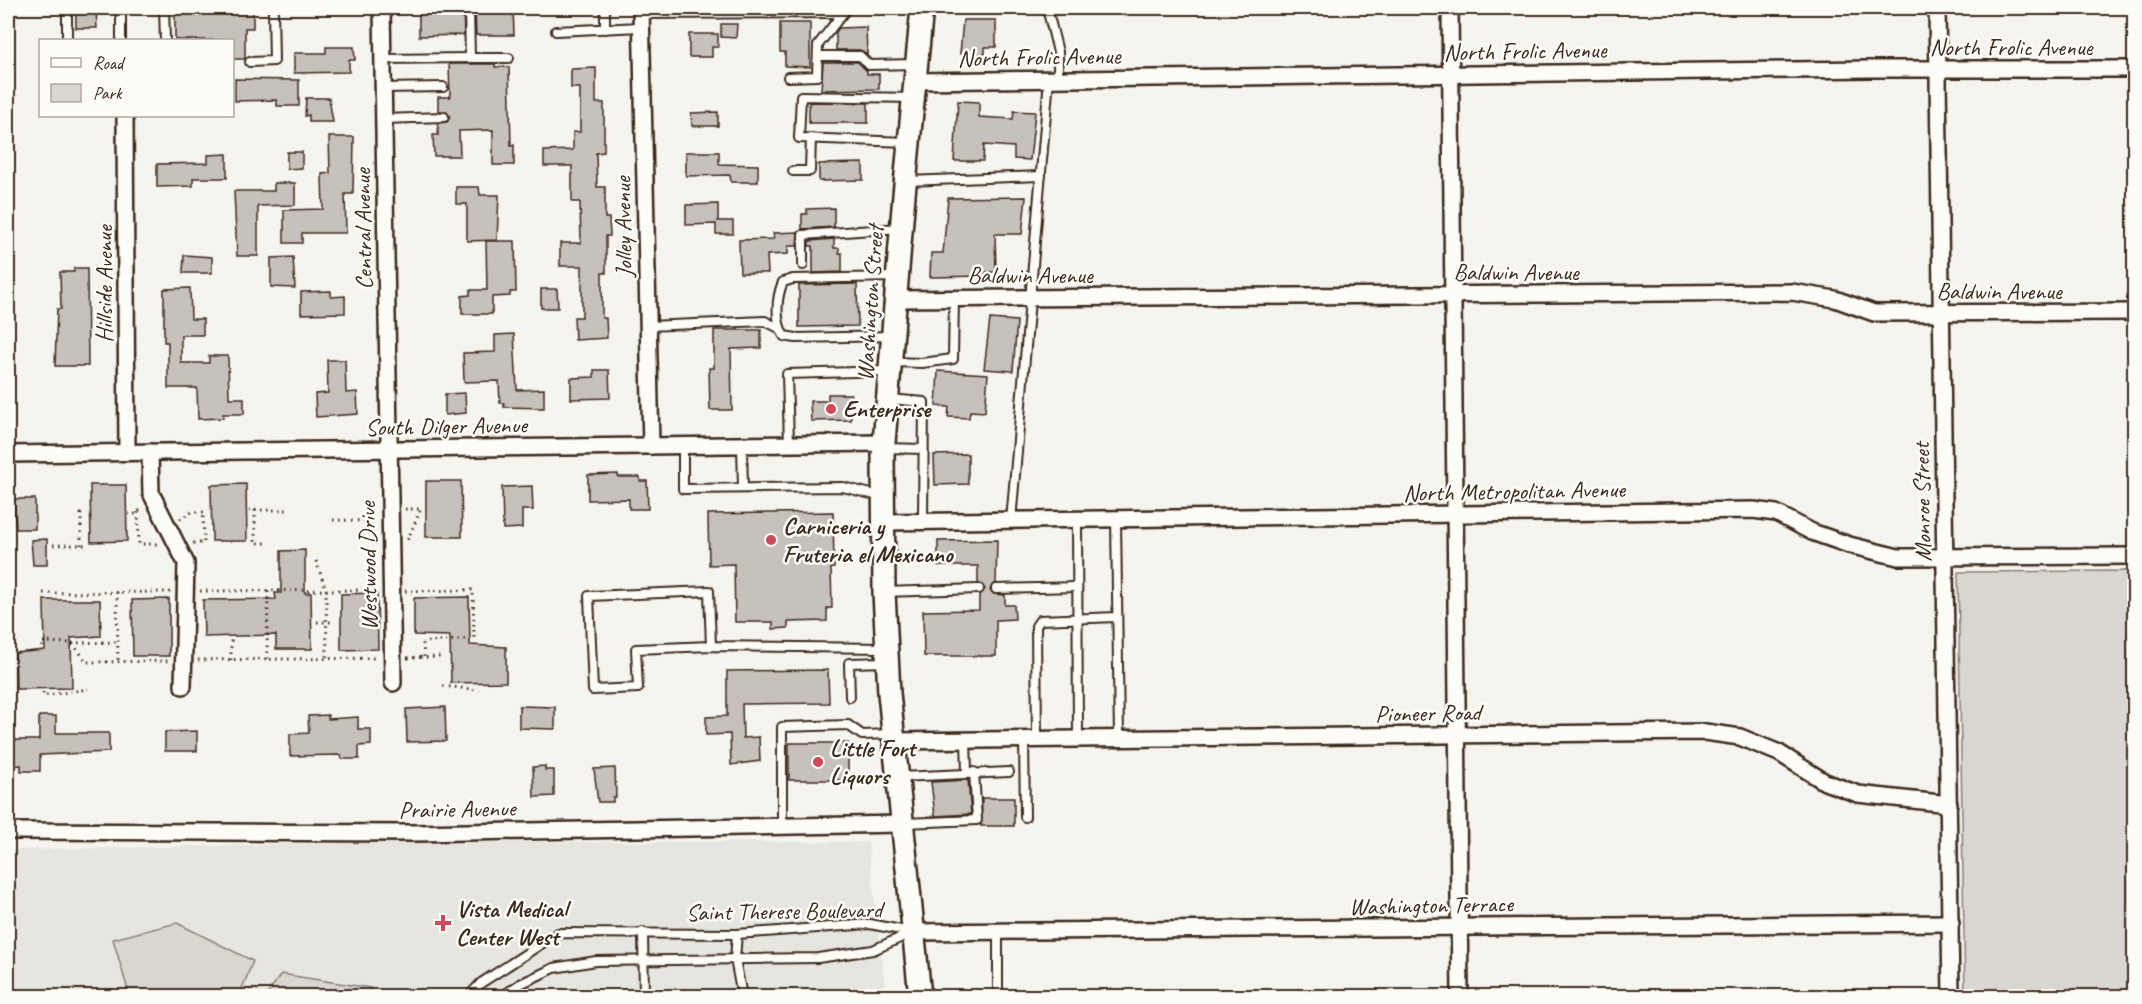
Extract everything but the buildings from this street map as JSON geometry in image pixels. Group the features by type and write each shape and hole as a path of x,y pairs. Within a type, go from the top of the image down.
{"main road":[{"name":"Washington Street","path":"920,996 892,737 884,592 884,445 905,181 915,81 927,11"}],"street":[{"name":"Central Avenue","path":"382,8 388,449"},
{"path":"1450,8 1460,996"},
{"name":"Monroe Street","path":"1937,8 1951,996"},
{"name":"Jolley Avenue","path":"641,16 651,446"},
{"name":"North Frolic Avenue","path":"915,81 2134,69"},
{"name":"Hillside Avenue","path":"125,117 127,452"},
{"name":"Baldwin Avenue","path":"896,299 1792,292 1835,299 1874,313 2134,312"},
{"name":"South Dilger Avenue","path":"8,454 789,444 884,445"},
{"name":"Westwood Drive","path":"388,449 393,683"},
{"path":"150,452 151,493 186,563 183,686"},
{"name":"North Metropolitan Avenue","path":"885,522 1753,510 1776,513 1812,532 1898,558 2134,556"},
{"name":"Pioneer Road","path":"892,737 966,740 1705,732 1740,737 1779,753 1825,782 1858,794 1949,804"},
{"name":"Prairie Avenue","path":"14,831 414,833 901,824"},
{"name":"Washington Terrace","path":"913,932 1951,923"}],"lane":[{"path":"67,8 67,39"},
{"path":"121,8 121,39"},
{"path":"165,8 165,39"},
{"path":"250,62 274,61 273,8"},
{"path":"469,8 470,58"},
{"path":"605,8 605,29"},
{"path":"1011,521 1041,176 1058,52 1047,8"},
{"path":"556,31 605,29 641,16 845,10"},
{"path":"788,77 817,76 818,45 845,10"},
{"path":"818,56 860,56 869,65 915,81"},
{"path":"383,59 509,58"},
{"path":"909,142 799,138 801,96 915,81"},
{"path":"383,88 443,87"},
{"path":"384,118 444,117"},
{"path":"793,171 810,171 811,138"},
{"path":"905,181 1041,176"},
{"path":"803,265 803,234 901,228"},
{"path":"893,336 796,338 784,336 779,328 777,294 783,282 793,279 897,277"},
{"path":"789,444 787,374 953,359 954,298"},
{"path":"648,326 765,321 779,328"},
{"path":"888,399 924,402 923,522"},
{"path":"742,445 743,488"},
{"path":"884,445 923,449"},
{"path":"683,446 683,489 843,487 884,498"},
{"path":"1116,519 1119,738"},
{"path":"1077,520 1078,738"},
{"path":"996,589 1076,586"},
{"path":"884,592 979,589"},
{"path":"711,646 708,591 589,596 593,690 638,688 636,649 711,646 888,655"},
{"path":"1025,817 1036,626 1040,620 1117,617"},
{"path":"850,697 849,663 888,655"},
{"path":"782,826 782,727 848,725 862,735 892,737"},
{"path":"901,824 925,820 977,820 966,740"},
{"path":"896,778 1009,771"},
{"name":"Saint Therese Boulevard","path":"471,994 481,983 558,933 737,934 870,924 913,932"},
{"path":"643,932 644,996"},
{"name":"Saint Therese Boulevard","path":"502,996 520,984 554,968 596,960 818,958 873,951 913,932"},
{"path":"998,932 998,996"},
{"path":"737,934 735,959 742,996"},
{"path":"471,994 486,996"}],"path":[{"path":"128,514 138,512 144,506"},
{"path":"399,542 406,542 421,509 400,509"},
{"path":"249,510 290,510"},
{"path":"255,510 255,543 269,543"},
{"path":"138,512 139,544 204,543 205,512 192,512 168,527"},
{"path":"53,545 83,545 81,514 86,514"},
{"path":"333,520 371,521"},
{"path":"316,561 326,590 327,658"},
{"path":"43,593 381,590"},
{"path":"400,591 473,590 474,639 427,642 423,645 423,653 424,657 401,658 440,657"},
{"path":"267,659 268,591"},
{"path":"117,592 118,662"},
{"path":"317,622 336,622"},
{"path":"231,639 231,660"},
{"path":"42,647 42,642 118,642"},
{"path":"72,643 87,662 385,657"},
{"path":"443,686 478,690"},
{"path":"43,692 43,695 48,695 87,688"}],"shaded area":[{"name":"Vista Medical Center West","path":"397,842 868,842 886,996 11,996 8,850"}],"green space":[{"path":"2134,571 2134,996 1965,996 1958,572"},
{"path":"177,923 253,961 239,996 127,996 129,994 113,939"},
{"path":"281,974 370,988 371,996 266,996"}],"place":[{"name":"Enterprise","path":"831,409"},
{"name":"Carniceria y Fruteria el Mexicano","path":"771,540"},
{"name":"Little Fort Liquors","path":"818,762"},
{"name":"Vista Medical Center West","path":"443,923"}]}
